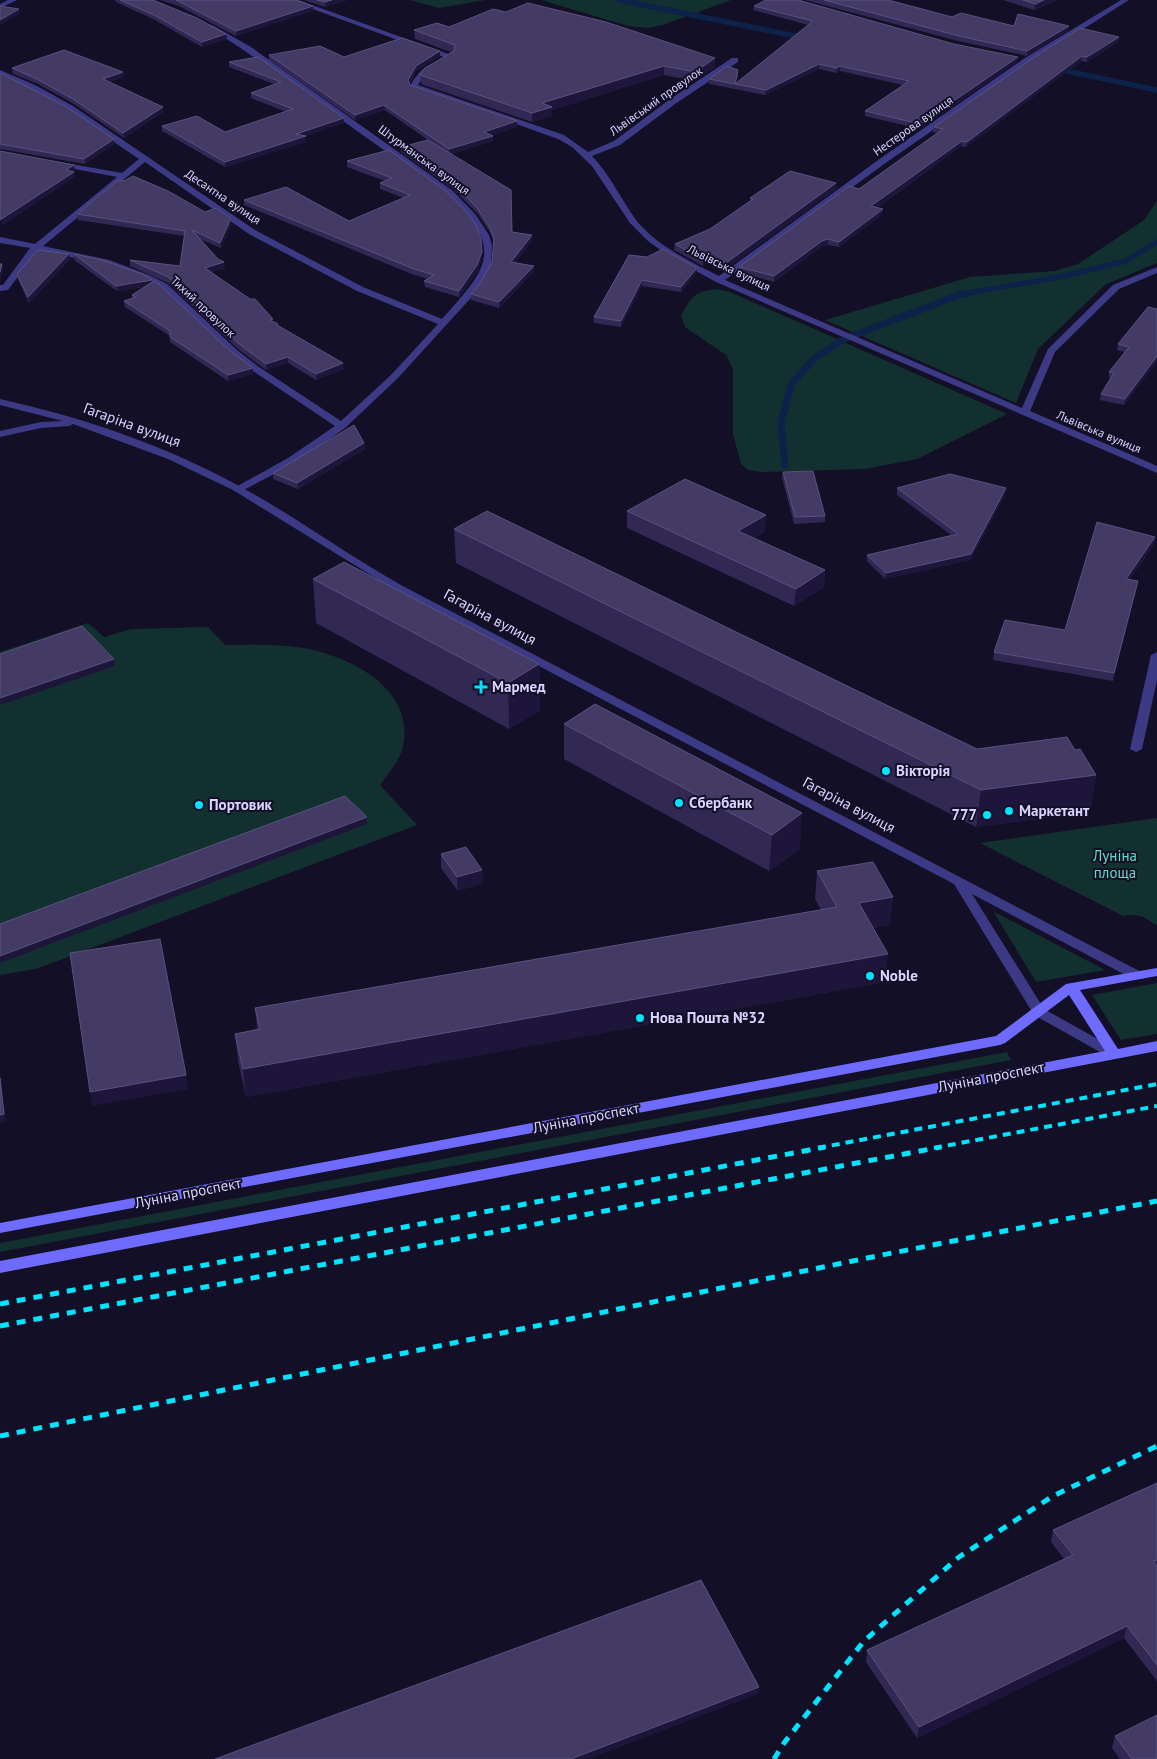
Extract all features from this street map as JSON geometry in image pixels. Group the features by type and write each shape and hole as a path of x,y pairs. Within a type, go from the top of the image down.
{"main road":[{"name":"Луніна проспект","path":"0,1228 1000,1040 1072,987 1157,972"},
{"path":"1072,987 1114,1054"},
{"name":"Луніна проспект","path":"0,1267 1157,1046"}],"street":[{"path":"0,6 14,0"},
{"name":"Львівська вулиця","path":"291,0 450,56 421,74 414,86 561,137 577,146 605,174 634,222 658,244 685,262 719,280 1157,470"},
{"name":"Нестерова вулиця","path":"719,280 884,160 1028,60 1126,0"},
{"name":"Штурманська вулиця","path":"208,25 248,50 442,188 472,214 485,234 490,250 486,269 475,288 372,399 342,426 307,452 238,490"},
{"path":"1019,58 1028,60"},
{"name":"Львівський провулок","path":"589,156 617,143 672,102 735,60"},
{"name":"Десантна вулиця","path":"0,72 70,108 252,232 360,289 444,323"},
{"path":"2,288 35,248 144,159"},
{"path":"48,161 124,176"},
{"name":"Тихий провулок","path":"0,240 117,265 151,278 164,286 249,364 342,426"},
{"path":"1024,413 1051,351 1116,287 1157,270"},
{"name":"Гагаріна вулиця","path":"0,402 84,423 138,442 187,463 238,490 391,584 1138,976"},
{"path":"0,434 41,426 84,423"},
{"path":"1136,749 1157,655"},
{"path":"958,881 1038,1012 1114,1054"}],"green space":[{"path":"410,0 485,0 439,8"},
{"path":"541,0 731,0 663,25 647,28 628,26"},
{"path":"1157,201 1157,263 1106,284 1038,349 1016,403 825,320 970,277 1055,271 1078,264 1144,220"},
{"path":"718,289 730,292 1007,414 917,459 865,469 761,472 748,470 741,464 733,434 733,369 726,355 685,327 681,316 691,299 699,293"},
{"name":"Портовик","path":"88,623 104,637 131,629 208,627 225,645 265,645 304,648 342,659 361,669 377,680 391,694 400,710 404,729 402,750 395,764 380,785 417,825 36,969 0,975 0,652"},
{"name":"Луніна площа","path":"1157,818 1157,924 1155,925 1148,919 1140,916 1123,916 980,843"},
{"path":"993,911 1105,970 1036,982"},
{"path":"1157,983 1157,1034 1121,1040 1092,995"},
{"path":"1007,1052 1011,1060 0,1252 0,1243"}],"building":[{"path":"120,0 153,0 197,18 226,34 202,42 154,15"},
{"path":"176,0 296,0 313,6 236,31"},
{"path":"766,0 798,0 954,44 1018,57 920,124 865,111 909,81 840,66 837,68 819,64 766,90 735,84 813,21 754,6"},
{"path":"824,0 888,0 952,17 961,13 1014,26 1018,14 1069,26 1027,51 959,36"},
{"path":"1023,0 1044,0 1035,4"},
{"path":"528,3 606,22 715,58 695,72 664,66 542,103 552,107 532,113 420,75 425,68 454,51 455,45 414,30 437,23 449,27 493,9 506,12"},
{"path":"0,6 19,9 0,20"},
{"path":"1080,28 1119,37 1087,57 1082,56 967,142 962,141 871,206 883,209 839,242 828,239 822,241 774,276 739,267 849,186 859,189 943,129 934,127 1033,58"},
{"path":"402,38 440,51 416,66 408,80 410,85 517,121 484,132 493,136 449,149 384,105 355,115 269,55 320,46 344,57"},
{"path":"64,50 123,72 103,79 163,107 123,133 73,99 37,79 12,68"},
{"path":"258,57 344,118 296,134 306,136 225,162 162,126 197,116 225,132 293,109 251,93 281,82 229,62"},
{"path":"727,66 738,70 735,84 709,79"},
{"path":"0,73 65,106 114,139 84,159 0,144"},
{"path":"428,140 511,190 512,232 532,235 511,262 534,266 499,302 471,294 479,285 492,262 494,239 490,228 477,208 454,184 401,147"},
{"path":"389,150 446,191 464,209 476,225 481,239 482,252 477,265 459,291 424,281 434,275 414,269 244,200 286,187 349,221 410,195 380,183 392,178 347,161"},
{"path":"0,151 74,165 66,170 74,172 0,220"},
{"path":"790,171 836,183 726,263 706,258 703,260 675,244 710,229 753,199 750,198"},
{"path":"133,176 168,191 205,212 216,208 231,218 220,243 192,230 218,259 224,262 205,268 250,299 255,299 273,319 270,320 277,325 343,363 316,374 288,357 266,364 238,343 168,277 130,260 180,266 185,231 77,214 118,180 124,181"},
{"path":"238,202 235,209 229,205"},
{"path":"663,249 697,268 681,287 642,280 621,321 594,317 629,255 647,257"},
{"path":"38,250 69,254 28,297 17,274"},
{"path":"74,254 102,260 142,274 152,280 116,286"},
{"path":"154,281 229,350 253,368 228,375 170,337 170,331 124,301 136,297 132,295"},
{"path":"1148,307 1157,309 1157,356 1125,399 1101,394 1114,373 1109,372 1129,347 1118,344"},
{"path":"354,425 364,443 297,483 273,473"},
{"path":"813,471 825,516 795,517 783,472"},
{"path":"950,474 1006,488 971,554 886,573 867,555 958,534 897,488"},
{"path":"685,479 766,515 738,531 825,570 796,589 627,511"},
{"path":"487,511 977,749 1067,737 1075,750 1080,749 1096,775 981,790 454,529"},
{"path":"1097,522 1155,537 1126,579 1138,581 1114,673 994,652 1005,620 1065,630"},
{"path":"344,562 539,664 508,683 313,579"},
{"path":"82,626 114,659 0,698 0,654"},
{"path":"595,704 802,813 772,835 564,724"},
{"path":"345,796 367,817 0,956 0,924"},
{"path":"466,847 482,870 457,877 441,854"},
{"path":"873,862 893,897 859,903 888,954 243,1069 235,1034 260,1029 255,1008 837,907 817,871"},
{"path":"160,939 186,1075 90,1092 70,953"},
{"path":"0,1078 4,1114 0,1115"},
{"path":"1157,1483 1157,1560 1153,1561 1157,1566 1157,1665 1127,1626 919,1727 867,1650 1073,1555 1053,1530"},
{"path":"701,1580 759,1687 571,1759 215,1759"},
{"path":"1157,1715 1157,1759 1132,1759 1115,1736"}],"waterway":[{"path":"619,0 805,38"},
{"path":"1057,69 1157,90"},
{"path":"962,294 1065,276 1126,261 1157,242"},
{"path":"785,465 781,422 792,383 814,359 844,339 959,295 969,293"}],"railway":[{"path":"818,1148 1157,1084"},
{"path":"934,1148 1157,1106"},
{"path":"0,1304 825,1147"},
{"path":"0,1326 941,1147"},
{"path":"0,1436 882,1255 1157,1201"},
{"path":"774,1759 784,1743 864,1641 959,1557 1053,1496 1157,1446"}],"place":[{"name":"Мармед","path":"481,687"},
{"name":"Вікторія","path":"886,771"},
{"name":"Сбербанк","path":"679,803"},
{"name":"Портовик","path":"199,805"},
{"name":"Маркетант","path":"1009,811"},
{"name":"777","path":"987,815"},
{"name":"Noble","path":"870,976"},
{"name":"Нова Пошта №32","path":"640,1018"}]}
